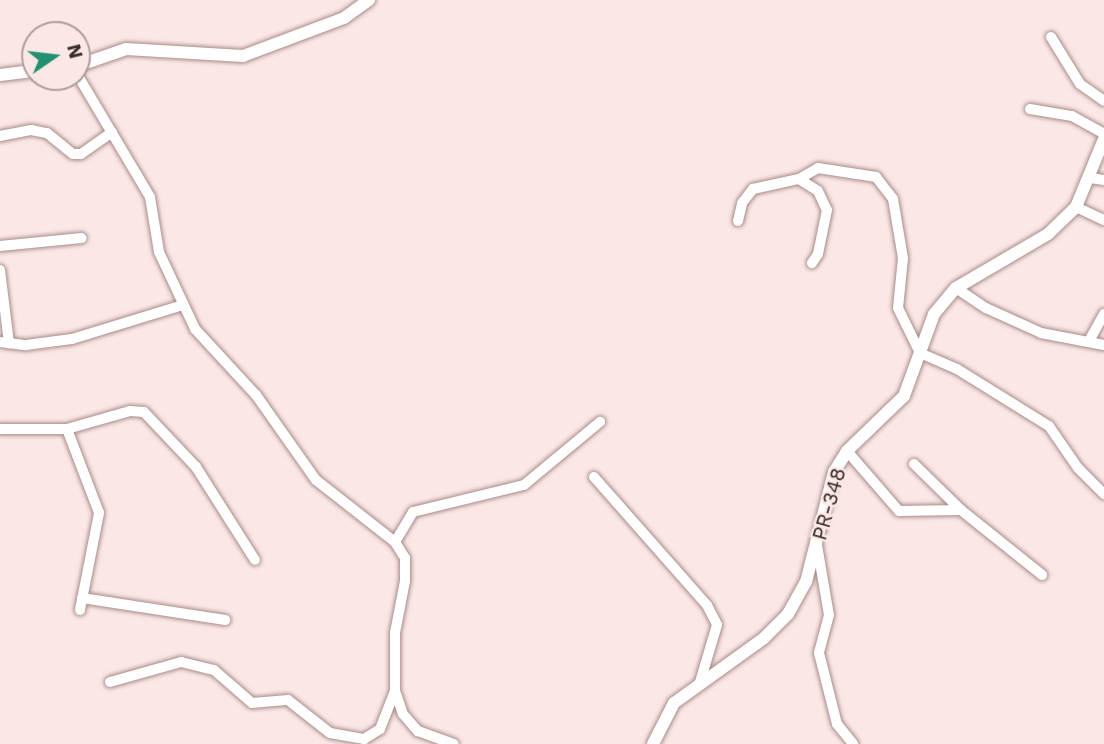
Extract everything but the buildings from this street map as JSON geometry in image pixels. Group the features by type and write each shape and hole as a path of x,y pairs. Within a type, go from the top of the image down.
{"street":[{"path":"91,61 126,49 243,56 344,18 369,0"},
{"path":"1051,37 1080,84 1104,101"},
{"path":"0,75 21,73"},
{"path":"87,91 150,197 159,252 195,329 256,395 316,480 395,542 405,558 405,580 395,633 395,691 402,714 418,731 454,744"},
{"path":"1030,109 1072,116 1104,137"},
{"path":"0,136 31,130 47,133 73,154 81,154 112,132"},
{"name":"PR-348","path":"653,744 674,703 764,638 788,614 806,582 835,472 847,451 904,396 934,314 956,288 1048,234 1076,207 1090,178 1104,137"},
{"path":"738,221 742,203 753,189 799,179 818,168 876,177 893,199 903,258 898,308 920,354 957,369 1049,426 1078,468 1104,494"},
{"path":"1090,178 1104,180"},
{"path":"799,179 818,191 827,210 818,254 812,262"},
{"path":"1076,207 1104,219"},
{"path":"0,246 82,238"},
{"path":"0,270 5,342 72,338 183,305"},
{"path":"956,288 986,307 1041,332 1104,345"},
{"path":"1088,341 1104,314"},
{"path":"0,429 67,429 130,411 144,412 156,420 196,467 255,560"},
{"path":"395,542 413,512 524,485 600,422"},
{"path":"67,429 99,513 80,610"},
{"path":"847,451 900,511 961,510"},
{"path":"914,464 961,510 1042,575"},
{"path":"593,477 707,606 717,625 700,682"},
{"path":"817,545 829,615 819,653 837,724 853,744"},
{"path":"82,598 225,620"},
{"path":"110,682 181,662 214,670 252,703 288,700 330,733 364,739 380,729 395,691"}]}
